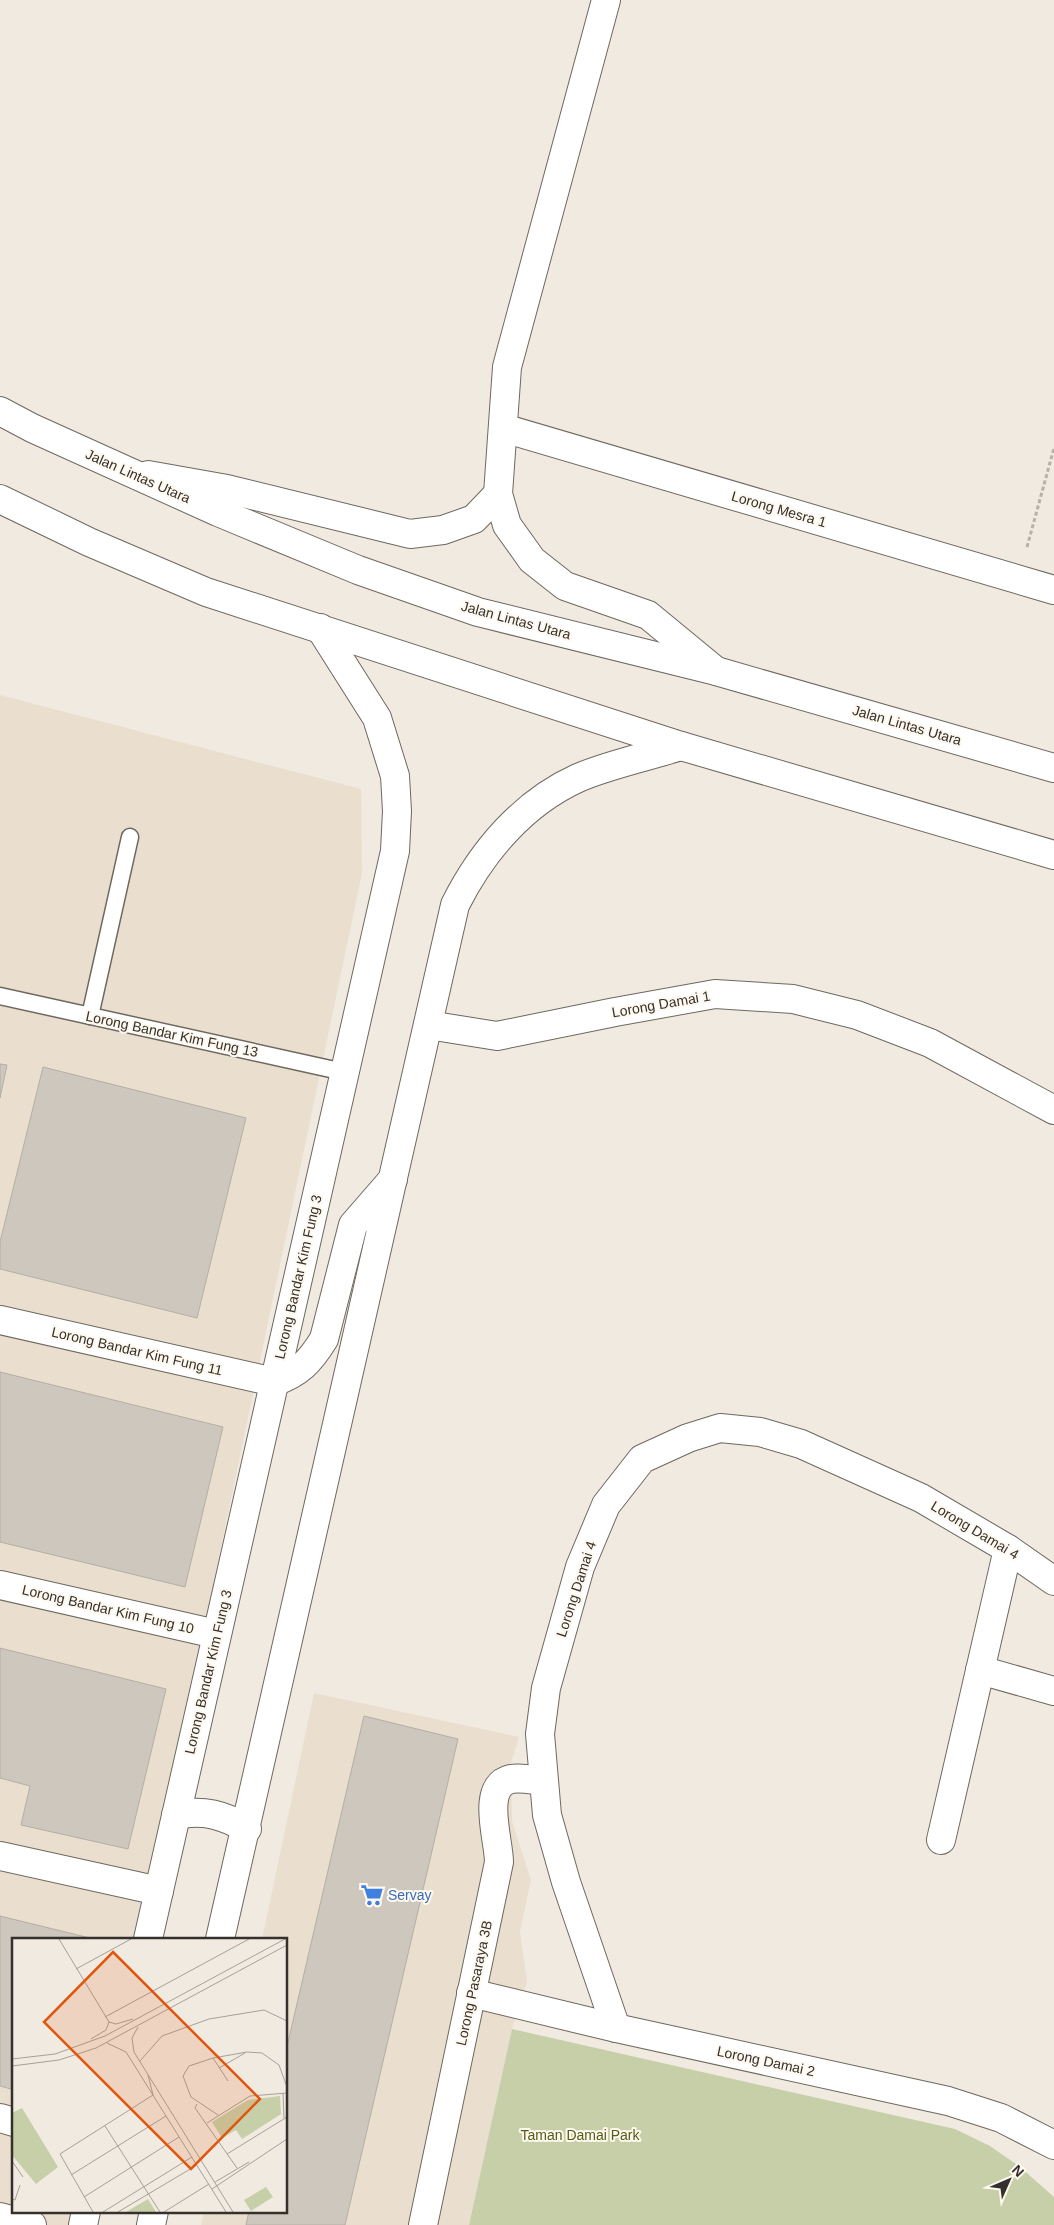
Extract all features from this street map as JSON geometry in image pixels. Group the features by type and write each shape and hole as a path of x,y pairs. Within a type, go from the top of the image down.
{"street":[{"path":"606,0 507,366 498,494 507,526 532,560 565,586 648,615 716,671"},
{"name":"Jalan Lintas Utara","path":"0,411 127,471 350,566 478,612 716,671 1054,768"},
{"name":"Lorong Mesra 1","path":"503,428 1054,590"},
{"path":"127,471 227,489 410,534 443,530 474,519 498,494"},
{"path":"0,499 89,542 206,592 682,746 1054,854"},
{"name":"Lorong Bandar Kim Fung 3","path":"148,1938 395,850 396,776 376,718 320,628"},
{"path":"220,1938 455,905 470,876 494,844 517,820 546,795 580,777 682,746"},
{"name":"Lorong Damai 1","path":"428,1025 498,1036 715,994 793,999 857,1015 930,1043 1054,1110"},
{"path":"274,1382 294,1375 314,1355 324,1339 353,1225 393,1179"},
{"name":"Lorong Bandar Kim Fung 11","path":"0,1320 274,1382"},
{"name":"Lorong Damai 4","path":"616,2028 566,1882 547,1815 540,1734 546,1688 580,1567 606,1505 642,1459 688,1438 720,1428 760,1432 801,1444 921,1498 1008,1549 1054,1581"},
{"path":"941,1840 1008,1549"},
{"name":"Lorong Bandar Kim Fung 10","path":"0,1585 216,1634"},
{"path":"980,1670 1054,1691"},
{"name":"Lorong Pasaraya 3B","path":"423,2225 499,1862 494,1826 495,1794 504,1782 514,1779 543,1781"},
{"path":"176,1815 190,1812 217,1814 246,1829"},
{"path":"0,1856 159,1891"},
{"name":"Lorong Damai 2","path":"471,1993 616,2028 948,2101 1001,2118 1054,2145"},
{"path":"83,2225 86,2212"},
{"path":"151,2225 154,2212"},
{"path":"0,2218 32,2225"}],"lane":[{"path":"90,1016 130,837"},
{"name":"Lorong Bandar Kim Fung 13","path":"0,996 344,1072"}],"path":[{"path":"1018,579 1054,448"}],"shaded area":[{"path":"0,695 361,789 362,873 139,1938 12,1938 12,2212 76,2212 73,2225 0,2225"},
{"path":"314,1693 519,1737 511,1763 512,1821 531,1880 520,1932 527,1982 512,2029 469,2225 201,2225 204,2212 288,2212 288,1938 262,1938"}],"green space":[{"name":"Taman Damai Park","path":"512,2029 955,2129 990,2146 1020,2167 1054,2197 1054,2225 469,2225"}],"building":[{"path":"0,1064 7,1065 0,1098"},
{"path":"43,1067 246,1118 197,1318 0,1269 0,1242"},
{"path":"0,1372 223,1427 185,1587 0,1542"},
{"path":"0,1648 166,1689 128,1849 21,1825 30,1786 0,1778"},
{"name":"Servay","path":"364,1716 458,1739 345,2225 246,2225 249,2212 288,2212 288,2042"},
{"path":"0,1916 90,1938 12,1938 12,2089 0,2086"}],"place":[{"name":"Servay","path":"372,1895"}]}
